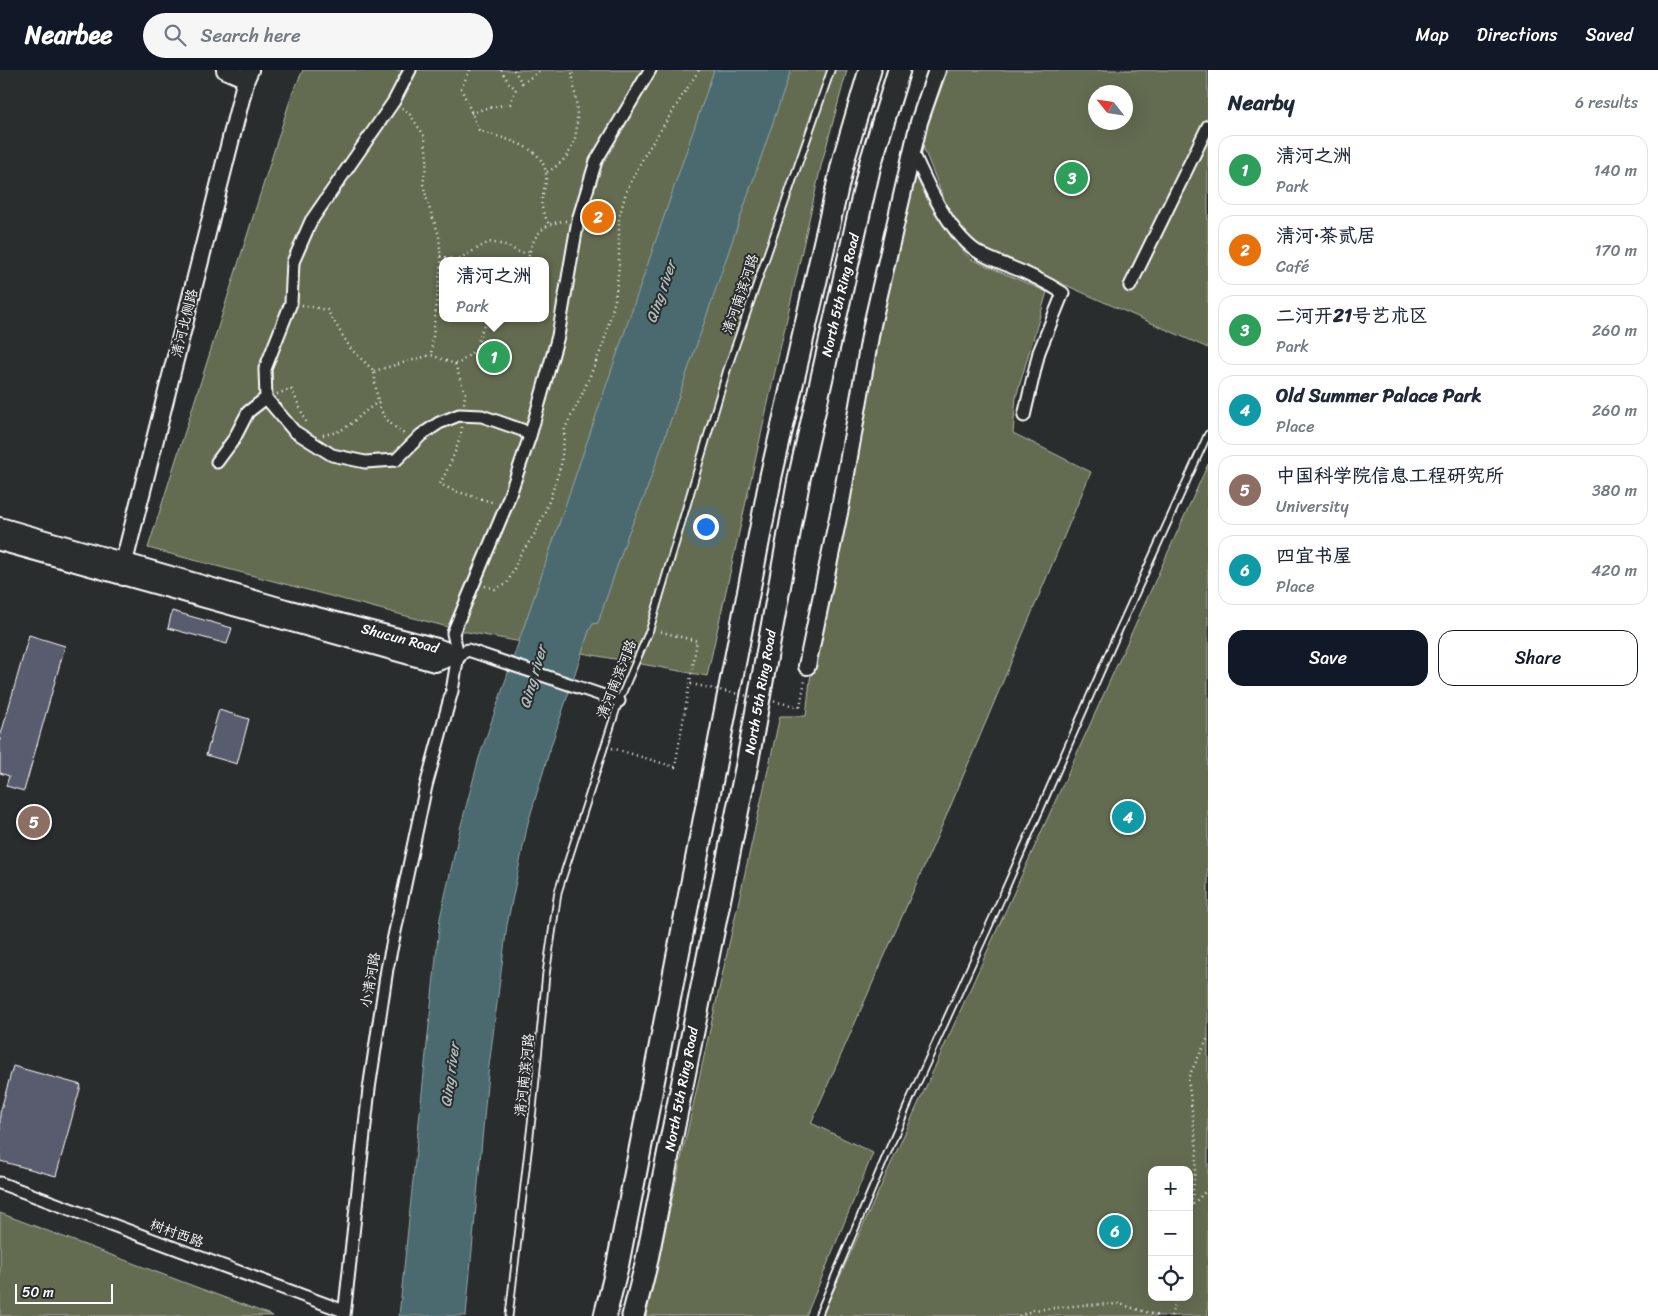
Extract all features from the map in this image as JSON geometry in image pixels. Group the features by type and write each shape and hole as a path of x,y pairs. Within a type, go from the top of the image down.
{"highway":[{"name":"North 5th Ring Road","path":"605,1316 622,1244 771,476 844,158 870,70"},
{"name":"North 5th Ring Road","path":"633,1316 645,1269 747,764 799,479 870,165 899,70"}],"street":[{"path":"225,70 248,74"},
{"path":"410,70 394,101 311,221 293,262 291,303 265,369 266,398 294,431 332,455 365,462 396,460 421,435 439,423 459,415 482,416 522,430 530,436"},
{"name":"小清河路","path":"344,1314 369,1089 387,970 426,786 452,691 458,655 453,633 506,506 530,436 558,336 578,220 596,161 650,70"},
{"path":"807,666 840,508 872,325 919,122 937,70"},
{"name":"清河北侧路","path":"124,569 248,74"},
{"path":"1130,286 1208,126"},
{"path":"912,150 932,194 951,225 971,247 982,255 1050,284 1064,293 1039,352 1024,416"},
{"path":"217,462 234,439 248,412 266,398"},
{"name":"Shucun Road","path":"0,526 124,569"},
{"name":"Shucun Road","path":"0,542 124,569 286,608 437,646 458,655"},
{"path":"458,655 468,650 619,701"},
{"name":"树村西路","path":"0,1183 344,1314"}],"lane":[{"name":"清河南滨河路","path":"509,1316 546,974 558,892 619,701 650,629 727,370 831,70"},
{"path":"818,1316 912,1095 1208,434"}],"path":[{"path":"470,70 461,88 479,130 515,142 535,152 545,164 546,179 542,206 549,226"},
{"path":"501,70 510,84 516,89"},
{"path":"514,70 522,83"},
{"path":"471,113 510,104 516,89 542,70"},
{"path":"547,172 560,165 572,150 578,122 572,70"},
{"path":"474,583 494,589 507,584 520,555 536,532 550,499 561,465 565,428 582,397 603,344 614,300 618,266 619,218 626,192 644,156 699,70"},
{"path":"394,101 409,113 425,137 427,160 423,184 439,235 440,256 444,257"},
{"path":"529,257 536,235 555,221 578,220"},
{"path":"462,257 489,242 505,245 521,253 530,251"},
{"path":"431,355 439,267"},
{"path":"291,303 327,310 352,349 374,371 379,402 384,417 393,427 415,441"},
{"path":"455,364 461,362 476,349 481,332 487,322"},
{"path":"266,398 291,390 296,397 301,414 309,426"},
{"path":"322,435 338,431 379,402"},
{"path":"604,745 675,767 697,641 650,629"},
{"path":"690,684 800,707 807,666"},
{"path":"1193,1196 1198,1150 1188,1078 1208,1038"},
{"path":"1193,1204 1208,1189"},
{"path":"1171,1316 1176,1301"},
{"path":"1019,1316 1034,1310 1083,1305 1120,1304 1155,1316"}],"green space":[{"path":"303,70 847,70 821,166 707,676 467,632 148,548 292,94"},
{"path":"948,70 1208,70 1208,348 977,246 950,214 921,142"},
{"path":"915,172 952,239 971,259 1047,292 1016,397 1013,433 1091,472 948,812 811,1123 873,1153 806,1316 646,1316 780,716 806,716 810,680 879,323"},
{"path":"1208,464 1208,1316 822,1316"},
{"path":"0,1213 273,1316 0,1316"}],"water":[{"name":"Qing river","path":"714,70 791,70 645,495 628,534 598,623 593,624 589,631 528,823 507,925 488,1074 466,1316 399,1316 440,918 460,829 479,758"}],"building":[{"path":"172,611 232,628 227,644 168,628"},
{"path":"29,635 65,646 24,791 6,786 9,776 0,773 0,738"},
{"path":"219,710 249,719 237,764 206,755"},
{"path":"13,1066 81,1085 56,1176 0,1161 0,1113"}],"place":[{"name":"二河开21号艺术区","path":"1072,178"},
{"name":"清河·茶贰居","path":"598,217"},
{"name":"清河之洲","path":"494,357"},
{"name":"Old Summer Palace Park","path":"1128,817"},
{"name":"中国科学院信息工程研究所","path":"34,822"},
{"name":"四宜书屋","path":"1115,1231"}]}
